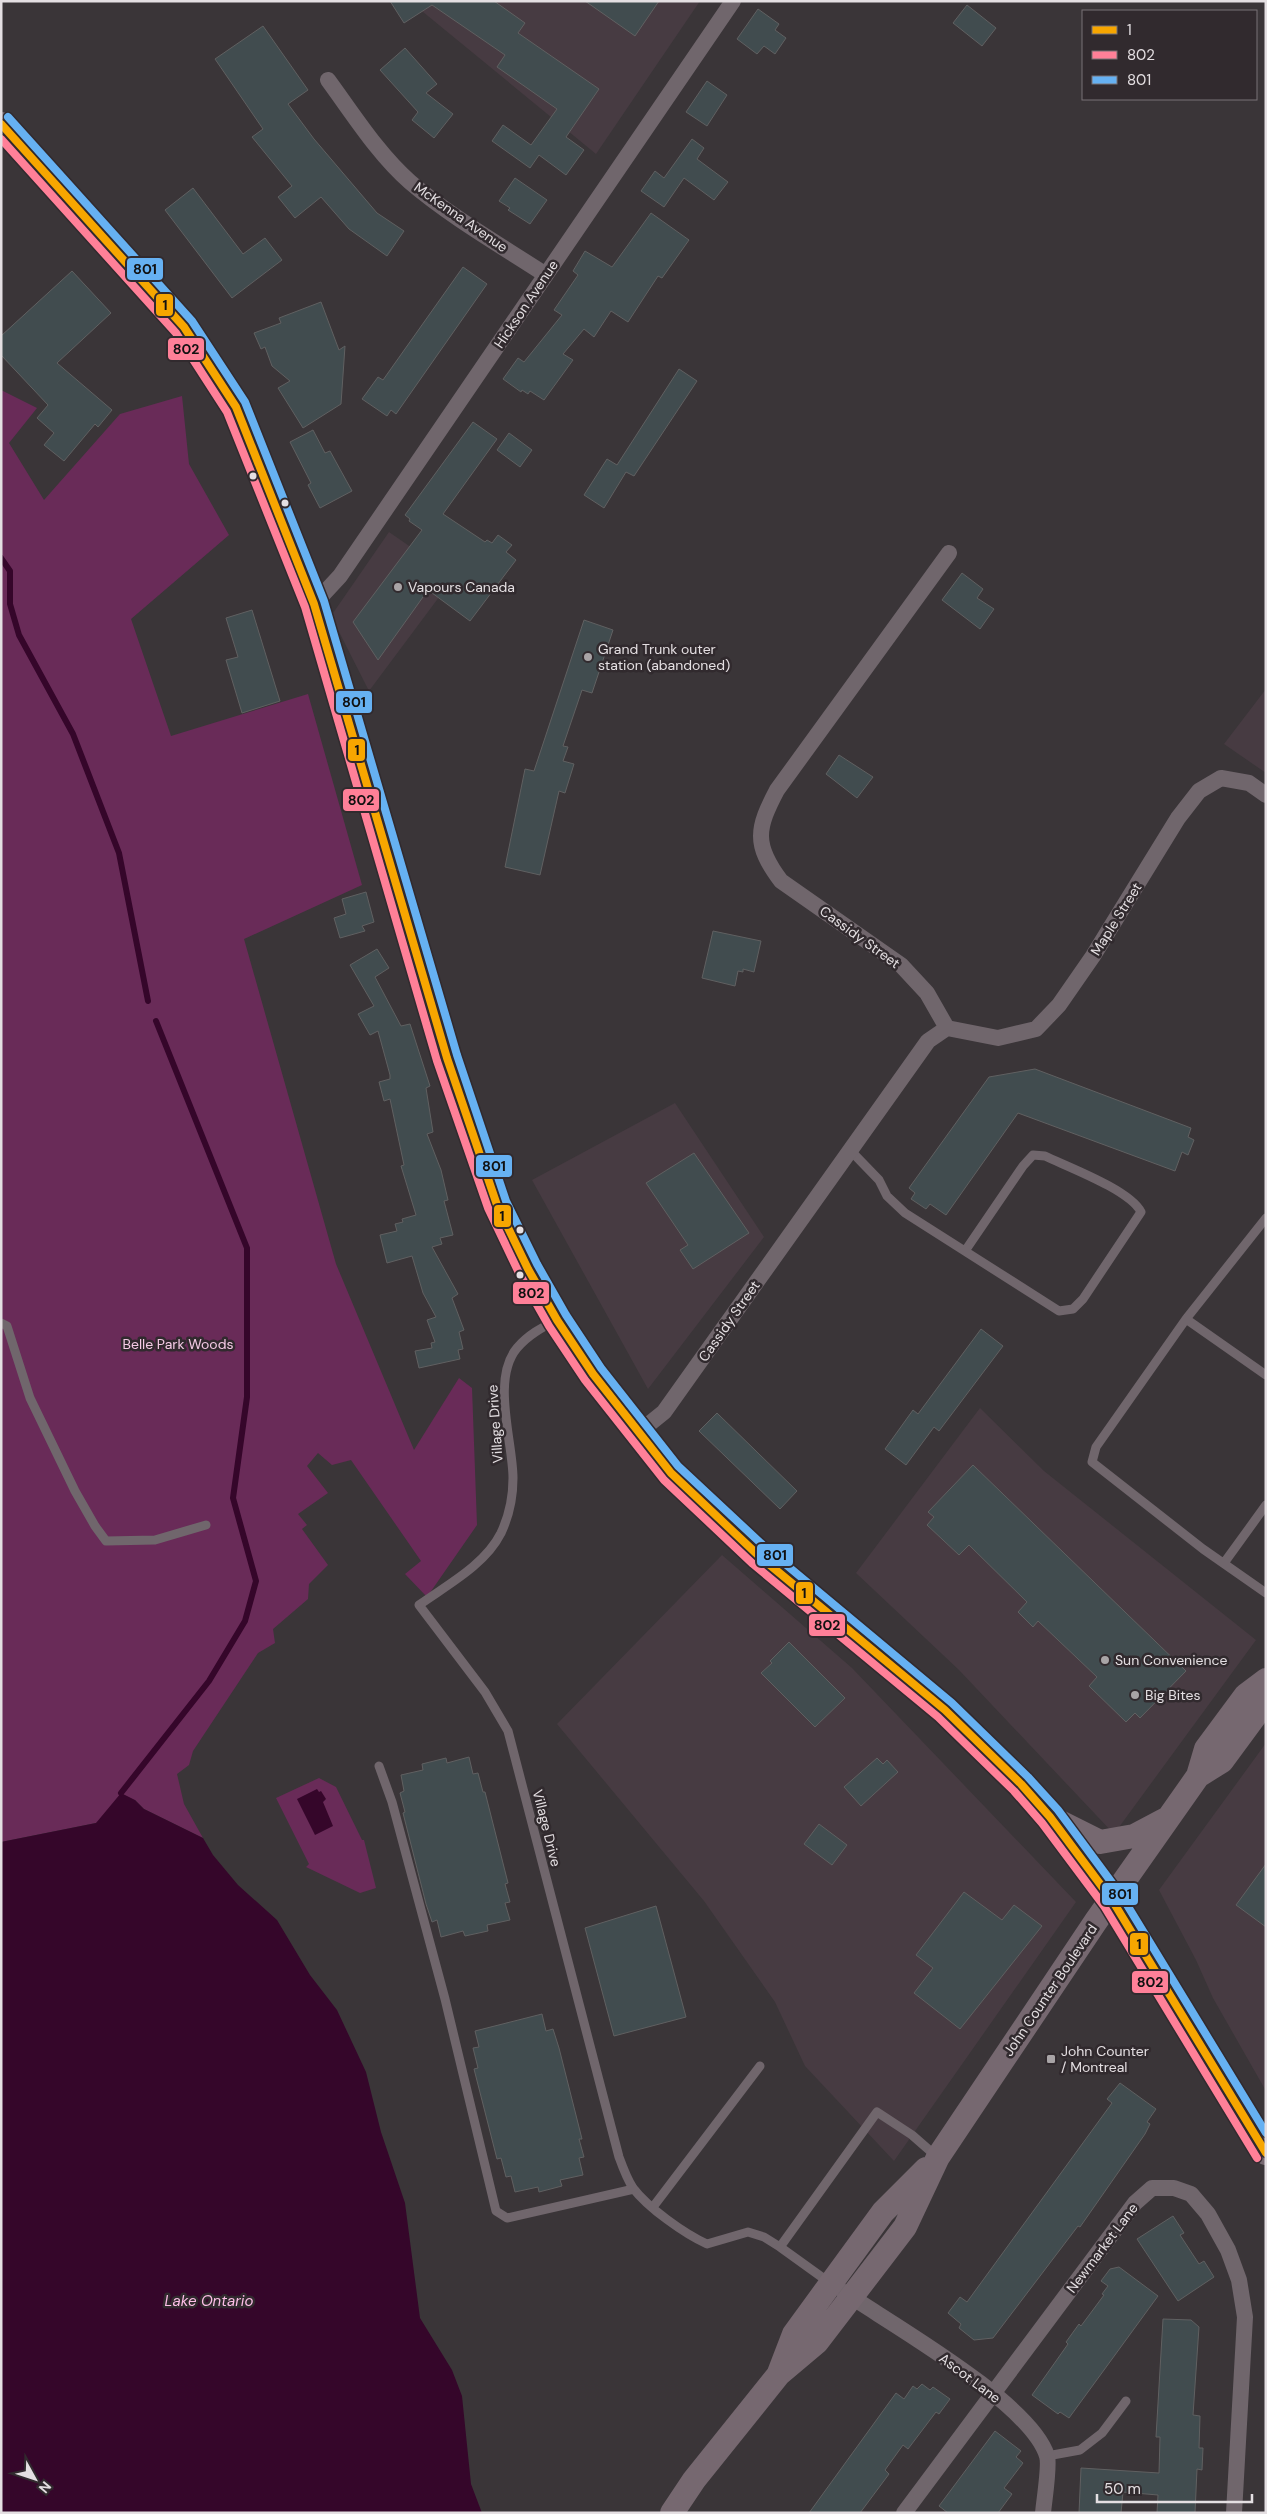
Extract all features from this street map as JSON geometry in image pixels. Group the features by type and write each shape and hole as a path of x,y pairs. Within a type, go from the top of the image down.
{"main road":[{"path":"1,124 184,327 236,407 314,604 447,1058 497,1205 528,1269 557,1320 593,1374 638,1434 671,1473 708,1510 767,1562 945,1710 1021,1784 1050,1817 1112,1900 1266,2153"},
{"name":"John Counter Boulevard","path":"672,2513 694,2480 779,2374 817,2342 905,2227 938,2157 1198,1776 1206,1749 1246,1695 1266,1680"},
{"name":"John Counter Boulevard","path":"1198,1776 1222,1761 1266,1701"},
{"path":"1050,1817 1100,1842 1134,1836 1170,1817"},
{"name":"John Counter Boulevard","path":"779,2374 794,2334 884,2212 938,2157"}],"street":[{"name":"Hickson Avenue","path":"314,604 340,576 733,1"},
{"name":"McKenna Avenue","path":"328,80 379,148 409,181 445,209 546,275"},
{"name":"Cassidy Street","path":"638,1434 664,1412 928,1042 947,1028 927,993 901,965 781,881 767,862 761,843 763,818 777,790 949,553"},
{"name":"Maple Street","path":"947,1028 998,1038 1036,1029 1059,1005 1093,956 1178,818 1199,791 1221,778 1249,783 1266,794"},
{"name":"Newmarket Lane","path":"904,2513 1135,2203 1152,2188 1174,2188 1191,2194 1208,2214 1228,2250 1239,2280 1245,2317 1234,2513"},
{"name":"Ascot Lane","path":"831,2284 940,2355 993,2393 1030,2428 1047,2456"},
{"path":"1043,2513 1047,2456"}],"lane":[{"path":"850,1150 879,1180 887,1196 905,1212 1059,1312 1073,1309 1083,1298 1141,1212 1137,1205 1126,1195 1045,1156 1033,1155 1023,1166 966,1251"},
{"path":"1266,1218 1186,1319 1096,1447 1092,1462 1266,1593"},
{"path":"1186,1319 1266,1375"},
{"name":"Village Drive","path":"557,1320 532,1333 515,1350 506,1374 505,1403 513,1476 512,1497 500,1534 469,1569 419,1605 485,1692 508,1731 625,2175 634,2189 653,2207 694,2238 707,2244 748,2232 764,2237 780,2246 831,2284"},
{"path":"1,1323 7,1326 30,1398 75,1491 106,1541 155,1540 206,1524"},
{"path":"1224,1563 1266,1505"},
{"path":"379,1766 392,1802 435,1963 496,2211 507,2218 634,2189"},
{"path":"653,2207 760,2066"},
{"path":"780,2246 877,2112 912,2135 938,2157"},
{"path":"1047,2456 1080,2450 1102,2433 1126,2401"}],"shaded area":[{"path":"421,1 700,1 596,154 417,7"},
{"path":"389,532 454,577 369,691 331,616"},
{"path":"1266,689 1266,773 1224,744"},
{"path":"675,1103 764,1237 648,1389 532,1180"},
{"path":"980,1408 1044,1471 1256,1640 1114,1834 959,1670 856,1573"},
{"path":"722,1555 852,1668 1076,1902 894,2161 805,2066 775,2002 704,1901 557,1724"},
{"path":"1266,1743 1266,2091 1213,1998 1196,1960 1159,1890"}],"green space":[{"name":"Belle Park Woods","path":"1,390 37,408 9,443 44,500 120,414 182,396 189,464 229,535 131,619 171,736 308,694 362,885 244,939 336,1264 414,1450 459,1378 472,1388 477,1525 427,1597 405,1574 421,1561 351,1460 332,1465 318,1453 307,1466 328,1493 298,1514 307,1525 302,1529 328,1565 309,1584 308,1599 273,1629 275,1643 258,1653 193,1751 189,1765 177,1774 184,1804 203,1838 144,1809 135,1800 96,1823 1,1842"},
{"path":"319,1778 336,1787 362,1840 364,1840 376,1888 360,1893 306,1867 309,1864 276,1798"}],"water":[{"path":"317,1789 319,1792 321,1791 326,1799 323,1802 333,1826 315,1835 297,1799"},
{"name":"Lake Ontario","path":"121,1793 135,1800 144,1809 203,1838 213,1855 238,1885 277,1920 310,1975 337,2010 366,2072 381,2132 405,2203 420,2318 452,2370 462,2396 471,2484 482,2513 1,2513 1,1842 96,1823"}],"building":[{"path":"390,1 494,1 525,23 518,33 599,89 566,137 584,150 566,175 539,155 530,168 492,141 503,125 531,145 557,109 497,67 505,55 432,5 404,23"},
{"path":"585,1 659,1 635,36"},
{"path":"967,5 996,28 982,46 953,23"},
{"path":"758,9 779,24 775,30 786,38 775,54 764,46 757,54 737,39"},
{"path":"263,26 308,90 288,104 314,139 377,213 404,231 387,256 349,229 321,197 295,218 278,197 292,186 252,137 263,129 215,59"},
{"path":"405,48 437,84 426,93 453,114 434,138 412,120 418,112 380,70"},
{"path":"707,81 727,95 707,126 686,112"},
{"path":"692,139 704,148 697,159 728,182 714,200 684,178 664,207 641,191 655,171 664,178"},
{"path":"515,178 547,200 530,224 508,210 510,208 499,201"},
{"path":"193,188 243,254 265,238 282,260 232,298 165,210"},
{"path":"651,213 689,240 662,278 658,276 628,322 611,311 594,337 584,329 563,354 573,360 544,400 530,391 528,394 522,390 521,392 503,379 518,358 524,362 562,315 554,310 578,275 573,271 585,251 612,267"},
{"path":"463,267 487,284 396,414 391,410 387,416 362,399 378,377 383,380"},
{"path":"72,271 111,313 57,363 112,410 98,427 95,424 64,461 44,445 54,433 37,418 48,405 1,355 1,336"},
{"path":"321,302 339,350 345,346 341,404 303,428 278,388 290,381 272,366 265,347 261,349 254,333 281,323 279,318"},
{"path":"679,369 697,381 634,476 626,472 604,508 584,495 607,459 617,465"},
{"path":"473,422 497,439 443,514 485,542 487,540 492,543 498,535 512,545 506,552 516,560 470,621 428,590 378,660 353,622 422,530 409,521 410,519 405,515"},
{"path":"313,430 325,453 330,451 352,491 320,508 308,485 311,483 290,442"},
{"path":"509,433 532,450 520,467 497,450"},
{"path":"962,573 983,589 977,598 994,609 980,629 942,600"},
{"path":"252,610 280,701 242,713 226,660 238,657 226,618"},
{"path":"584,620 613,630 592,693 582,690 563,746 568,747 563,761 574,764 565,793 559,791 540,875 505,867 525,769 534,771"},
{"path":"839,755 873,777 857,798 826,774"},
{"path":"366,892 374,922 362,926 365,931 340,938 334,918 346,914 342,899"},
{"path":"713,931 761,941 754,972 743,969 743,972 738,971 735,986 702,978"},
{"path":"377,949 389,968 375,977 401,1026 410,1024 430,1086 426,1088 433,1132 427,1134 441,1170 448,1200 444,1201 453,1235 440,1238 442,1244 432,1247 458,1294 452,1298 464,1330 459,1332 463,1349 458,1350 460,1359 419,1368 415,1351 432,1348 431,1343 435,1342 427,1320 436,1317 423,1293 412,1256 387,1263 380,1235 397,1231 395,1224 403,1222 402,1219 416,1215 401,1166 404,1165 390,1099 384,1101 379,1082 390,1079 390,1075 378,1031 370,1035 358,1014 374,1006 350,965"},
{"path":"1035,1069 1191,1128 1188,1137 1194,1140 1188,1155 1182,1152 1175,1171 1018,1113 946,1215 930,1204 926,1209 911,1199 915,1193 909,1188 989,1077"},
{"path":"694,1153 749,1233 693,1269 680,1250 688,1245 646,1183"},
{"path":"981,1329 1003,1346 939,1431 934,1427 906,1465 885,1449 913,1410 918,1414"},
{"path":"717,1413 797,1491 780,1509 699,1431"},
{"path":"973,1465 1186,1671 1140,1718 1135,1713 1126,1722 1089,1686 1097,1677 1038,1621 1033,1627 1018,1612 1027,1602 969,1545 959,1555 927,1525 934,1517 928,1512"},
{"path":"789,1642 845,1698 815,1727 761,1673"},
{"path":"469,1757 473,1774 478,1773 483,1792 485,1792 508,1883 505,1884 510,1902 505,1903 510,1920 487,1925 488,1931 465,1936 463,1931 441,1937 437,1920 432,1922 426,1904 403,1813 405,1812 400,1793 404,1791 401,1775 423,1770 422,1764 446,1758 447,1763"},
{"path":"877,1758 883,1764 887,1760 898,1772 861,1806 844,1787"},
{"path":"819,1824 847,1845 832,1865 804,1844"},
{"path":"1266,1864 1266,1927 1236,1905"},
{"path":"964,1892 1002,1920 1014,1905 1042,1926 960,2029 914,1993 933,1968 916,1955"},
{"path":"656,1906 686,2017 614,2036 585,1928"},
{"path":"542,2014 546,2031 553,2029 559,2048 582,2139 579,2139 584,2157 579,2158 583,2175 560,2180 562,2186 539,2192 538,2187 515,2192 511,2176 506,2177 501,2158 497,2159 474,2069 478,2068 473,2048 479,2047 475,2031"},
{"path":"1120,2083 1156,2109 1147,2122 1150,2124 1145,2134 1080,2227 1078,2226 993,2338 974,2340 959,2328 961,2324 948,2313 960,2297 967,2302 1112,2103 1107,2099"},
{"path":"1173,2216 1184,2233 1180,2235 1199,2264 1204,2261 1214,2277 1178,2301 1137,2239"},
{"path":"1119,2267 1158,2296 1069,2418 1060,2412 1058,2414 1032,2395 1068,2344 1066,2342 1079,2324 1081,2326 1104,2295 1102,2294 1108,2286 1101,2281 1110,2269"},
{"path":"1163,2319 1191,2320 1199,2327 1193,2415 1200,2416 1199,2448 1203,2448 1202,2470 1197,2469 1195,2513 1157,2513 1158,2495 1123,2492 1121,2513 1079,2513 1081,2468 1159,2473 1160,2437 1156,2437"},
{"path":"922,2384 930,2390 933,2387 950,2399 939,2414 936,2412 908,2449 903,2445 885,2470 889,2474 860,2513 809,2513 896,2393 904,2399 913,2386 917,2389"},
{"path":"995,2431 1021,2451 1016,2457 1023,2463 1004,2488 1012,2494 998,2513 948,2513 939,2506"}],"waterway":[{"path":"1,558 10,571 10,604 19,635 73,734 119,853 148,1001"},
{"path":"121,1793 209,1681 245,1621 256,1581 233,1498 247,1397 247,1248 156,1021"}],"transit line":[{"name":"801","path":"8,117 192,321 245,402 324,601 457,1055 506,1201 537,1264 566,1315 601,1368 678,1466 766,1548 952,1703 1028,1777 1058,1810 1121,1895 1266,2133"},
{"name":"1","path":"1,124 184,327 236,407 314,604 447,1058 497,1205 528,1269 557,1320 593,1374 671,1473 759,1556 945,1710 1021,1784 1050,1817 1112,1900 1266,2153"},
{"name":"802","path":"1,139 176,333 227,412 305,607 437,1061 488,1208 519,1273 549,1326 585,1380 664,1480 753,1564 938,1717 1014,1791 1042,1823 1104,1906 1257,2158"}],"place":[{"name":"Vapours Canada","path":"398,587"},
{"name":"Grand Trunk outer station (abandoned)","path":"588,657"},
{"name":"Sun Convenience","path":"1105,1660"},
{"name":"Big Bites","path":"1135,1695"},
{"name":"John Counter / Montreal","path":"1051,2059"}]}
